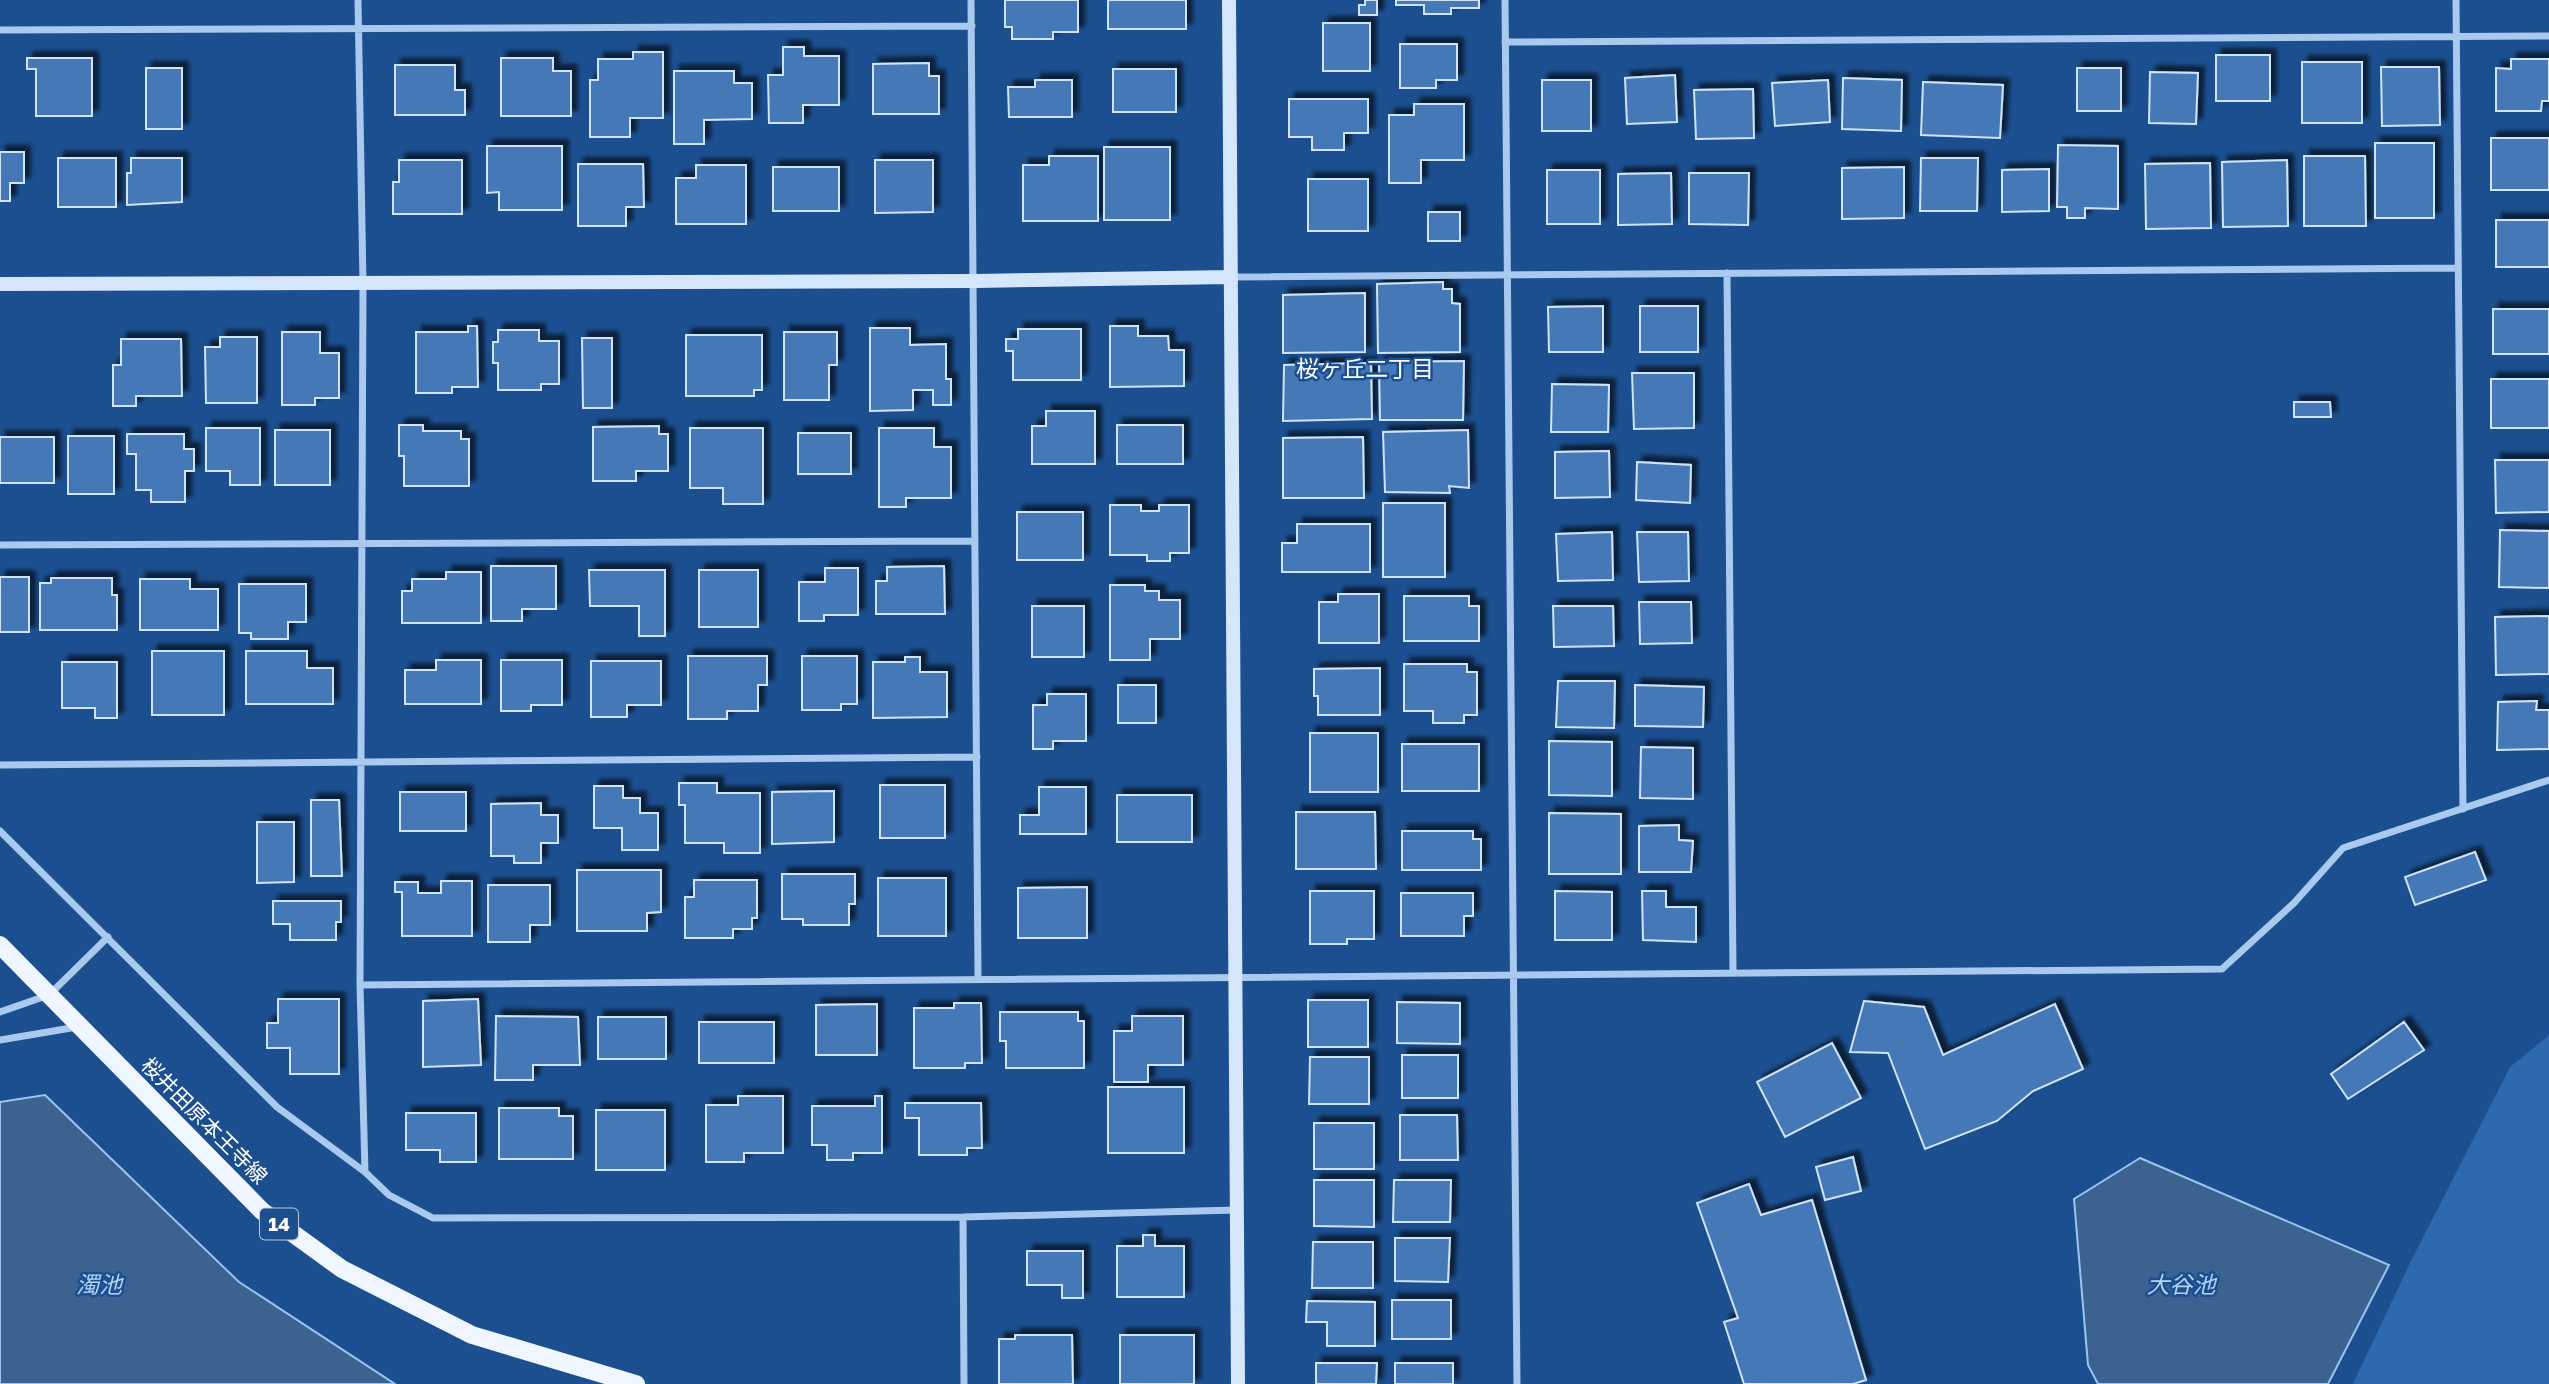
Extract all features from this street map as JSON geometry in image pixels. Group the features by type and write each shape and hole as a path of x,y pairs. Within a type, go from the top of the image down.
{"main road":[{"name":"桜井田原本王寺線","path":"0,945 77,1027 262,1211 342,1269 472,1335 636,1384"}],"street":[{"path":"358,0 363,284 360,985 365,1172"},
{"path":"971,0 978,978"},
{"path":"1229,0 1238,1384"},
{"path":"1505,0 1517,1384"},
{"path":"2456,0 2463,809"},
{"path":"0,30 972,26"},
{"path":"1505,42 2549,36"},
{"path":"0,284 975,281 2458,268"},
{"path":"1727,273 1732,971"},
{"path":"0,545 974,541"},
{"path":"0,765 977,757"},
{"path":"360,985 978,978 1514,976 1732,971 2222,969 2294,903 2343,848 2549,780"},
{"path":"0,831 277,1107 365,1172 389,1195 433,1218 962,1217 1237,1210"},
{"path":"0,1012 49,995 108,937"},
{"path":"0,1040 77,1027"},
{"path":"962,1217 964,1384"}],"shaded area":[{"path":"2549,1035 2549,1384 2353,1384 2410,1263 2510,1067"}],"water":[{"name":"濁池","path":"45,1095 239,1282 395,1384 0,1384 0,1102"},
{"name":"大谷池","path":"2140,1158 2389,1265 2328,1384 2098,1384 2088,1365 2074,1199"}],"building":[{"path":"1005,0 1078,0 1078,32 1053,32 1053,39 1012,39 1012,27 1005,27"},
{"path":"1108,0 1186,0 1186,29 1108,29"},
{"path":"1365,0 1377,0 1377,15 1359,15 1359,5 1365,5"},
{"path":"1396,0 1479,0 1479,8 1451,8 1451,14 1424,14 1424,5 1396,5"},
{"path":"1323,23 1370,23 1370,71 1323,71"},
{"path":"1400,44 1457,44 1457,80 1436,80 1436,88 1400,88"},
{"path":"783,47 804,47 804,56 839,56 839,105 803,105 803,123 769,123 768,75 783,75"},
{"path":"633,52 663,52 663,118 630,118 630,137 590,137 590,80 598,80 598,59 633,59"},
{"path":"2216,55 2270,55 2270,101 2216,101"},
{"path":"27,58 92,58 92,116 36,116 36,69 27,69"},
{"path":"501,58 553,58 553,71 571,71 571,116 501,116"},
{"path":"2511,59 2549,59 2549,101 2542,101 2541,111 2496,111 2496,68 2511,69"},
{"path":"2302,62 2362,62 2362,123 2302,123"},
{"path":"929,63 929,76 939,76 939,114 873,114 873,64"},
{"path":"395,65 455,65 455,90 465,90 465,115 395,115"},
{"path":"2381,67 2439,67 2440,125 2382,126"},
{"path":"146,68 182,68 182,129 146,129"},
{"path":"2077,68 2121,68 2121,111 2077,111"},
{"path":"1113,69 1176,69 1176,112 1113,112"},
{"path":"674,71 734,71 734,83 752,83 752,119 704,120 704,144 674,144"},
{"path":"2150,72 2198,73 2196,124 2149,123"},
{"path":"1675,75 1677,122 1627,124 1625,78"},
{"path":"1843,78 1902,80 1901,131 1842,129"},
{"path":"1035,80 1072,80 1072,117 1009,117 1008,87 1035,87"},
{"path":"1542,80 1591,80 1591,131 1542,131"},
{"path":"1828,80 1830,122 1775,126 1772,83"},
{"path":"1923,82 2003,85 2000,138 1921,135"},
{"path":"1753,89 1754,138 1696,139 1694,90"},
{"path":"1289,99 1368,99 1368,133 1344,133 1344,150 1312,150 1312,137 1289,137"},
{"path":"1414,104 1464,104 1464,160 1421,160 1421,183 1389,183 1389,115 1414,115"},
{"path":"2491,138 2549,138 2549,190 2491,190"},
{"path":"2375,143 2434,143 2434,218 2375,218"},
{"path":"2058,145 2118,146 2118,209 2085,208 2085,218 2067,218 2067,207 2057,207"},
{"path":"487,146 562,146 562,210 499,210 499,192 487,193"},
{"path":"1104,147 1170,147 1170,220 1104,220"},
{"path":"0,152 24,152 24,183 10,183 10,201 0,201"},
{"path":"1049,156 1098,156 1098,221 1023,221 1023,165 1049,165"},
{"path":"2304,156 2365,156 2366,226 2304,226"},
{"path":"58,158 116,158 116,207 58,207"},
{"path":"131,158 182,158 182,202 127,205 127,173 131,173"},
{"path":"1921,158 1978,158 1977,211 1920,211"},
{"path":"399,160 462,160 462,214 393,214 393,182 399,182"},
{"path":"875,160 933,160 933,212 875,213"},
{"path":"2287,160 2288,226 2223,227 2222,162"},
{"path":"2210,163 2211,228 2146,229 2145,164"},
{"path":"578,164 643,164 644,207 626,207 626,226 578,226"},
{"path":"696,165 746,165 746,224 676,224 676,178 696,178"},
{"path":"773,167 839,167 839,211 773,211"},
{"path":"1904,167 1904,218 1842,219 1842,168"},
{"path":"2049,169 2049,211 2002,212 2002,170"},
{"path":"1547,170 1600,170 1600,224 1547,224"},
{"path":"1671,173 1672,224 1618,225 1618,174"},
{"path":"1689,173 1749,173 1748,225 1689,224"},
{"path":"1308,179 1368,179 1368,231 1308,231"},
{"path":"1428,212 1460,212 1460,241 1428,241"},
{"path":"2496,220 2549,220 2549,267 2496,267"},
{"path":"1443,282 1443,289 1452,289 1452,303 1460,304 1460,352 1378,353 1377,284"},
{"path":"1365,293 1365,352 1283,353 1283,295"},
{"path":"1603,306 1603,352 1549,352 1548,307"},
{"path":"1640,306 1698,306 1698,352 1640,352"},
{"path":"2493,309 2549,309 2549,354 2493,354"},
{"path":"468,326 477,326 478,387 452,387 452,393 416,393 416,332 468,332"},
{"path":"1110,326 1138,326 1138,336 1168,336 1169,350 1184,350 1184,386 1110,387"},
{"path":"870,328 910,328 910,345 946,344 946,379 951,379 951,405 933,405 933,390 913,390 913,410 870,411"},
{"path":"1018,329 1081,329 1081,380 1013,380 1013,351 1006,351 1006,339 1018,339"},
{"path":"498,330 539,330 539,341 559,341 559,384 541,384 541,390 498,390 498,363 493,363 493,342 498,342"},
{"path":"282,332 320,332 320,353 339,353 339,398 315,398 315,405 282,405"},
{"path":"784,332 837,332 837,365 829,365 829,400 784,400"},
{"path":"686,335 762,335 762,390 754,390 754,396 686,396"},
{"path":"220,337 257,337 257,403 206,403 205,347 220,347"},
{"path":"582,338 612,338 612,408 583,408"},
{"path":"121,339 181,339 182,396 136,396 136,406 113,406 113,365 121,365"},
{"path":"1464,361 1463,420 1380,420 1379,362"},
{"path":"1371,363 1372,419 1283,421 1284,365"},
{"path":"1632,373 1694,373 1694,428 1634,429"},
{"path":"2491,379 2549,379 2549,428 2491,428"},
{"path":"1552,384 1609,385 1608,432 1551,432"},
{"path":"2294,402 2330,402 2331,417 2294,417"},
{"path":"1046,411 1095,411 1095,464 1032,464 1032,426 1046,426"},
{"path":"399,425 423,425 423,431 461,431 461,439 469,439 469,486 404,486 404,456 399,456"},
{"path":"1117,425 1183,425 1183,464 1117,464"},
{"path":"659,426 659,434 668,434 668,471 636,471 636,481 593,481 593,427"},
{"path":"206,428 260,428 260,485 230,485 230,471 206,471"},
{"path":"690,428 763,428 763,504 723,504 723,488 690,488"},
{"path":"879,428 934,428 934,447 951,447 951,498 906,498 906,507 879,507"},
{"path":"275,430 330,430 330,485 275,485"},
{"path":"1468,430 1469,488 1449,486 1450,493 1385,492 1383,432"},
{"path":"798,433 851,433 851,474 798,474"},
{"path":"127,434 184,434 184,449 194,449 194,471 185,471 185,502 151,502 151,490 136,490 136,454 127,454"},
{"path":"68,436 114,436 114,494 68,494"},
{"path":"0,437 54,437 54,483 0,483"},
{"path":"1363,437 1364,498 1283,498 1283,438"},
{"path":"1609,451 1610,497 1555,498 1555,452"},
{"path":"2495,460 2549,460 2549,512 2496,513"},
{"path":"1637,462 1691,465 1690,503 1636,500"},
{"path":"1383,503 1445,503 1445,577 1383,577"},
{"path":"1110,505 1141,505 1141,511 1159,511 1159,505 1189,505 1189,553 1170,553 1170,561 1147,561 1147,555 1110,555"},
{"path":"1017,512 1083,512 1083,560 1017,560"},
{"path":"1297,524 1370,524 1370,572 1282,572 1282,543 1297,543"},
{"path":"2500,530 2549,531 2549,588 2499,587"},
{"path":"1612,532 1613,580 1558,581 1556,534"},
{"path":"1637,532 1688,532 1689,581 1639,582"},
{"path":"491,566 556,566 556,609 522,609 522,621 491,621"},
{"path":"944,566 945,614 876,614 876,581 887,581 887,567"},
{"path":"825,568 858,568 858,615 824,615 824,621 799,621 799,582 825,582"},
{"path":"589,570 665,570 665,636 639,636 639,606 590,606"},
{"path":"699,570 758,570 758,627 699,627"},
{"path":"446,572 481,572 481,623 402,623 402,591 412,591 412,579 446,579"},
{"path":"0,577 29,577 29,632 0,632"},
{"path":"51,578 112,578 112,595 117,595 117,630 40,630 40,583 51,583"},
{"path":"140,579 190,579 190,589 218,589 218,630 140,630"},
{"path":"239,584 306,584 306,622 288,622 288,639 251,639 251,633 239,633"},
{"path":"1110,585 1145,585 1145,591 1159,591 1159,600 1180,600 1180,639 1150,639 1150,660 1110,660"},
{"path":"1338,594 1379,594 1379,643 1319,643 1319,602 1338,602"},
{"path":"1404,596 1469,596 1469,606 1479,606 1479,641 1404,641"},
{"path":"1639,602 1691,602 1692,643 1640,644"},
{"path":"1032,606 1084,606 1084,657 1032,657"},
{"path":"1553,606 1613,606 1614,646 1554,647"},
{"path":"2549,616 2549,674 2496,675 2495,617"},
{"path":"152,651 224,651 224,715 152,715"},
{"path":"246,651 307,651 307,668 333,668 333,704 246,704"},
{"path":"688,656 767,656 767,685 758,685 758,711 727,711 727,719 688,719"},
{"path":"802,656 857,656 857,704 841,704 841,710 802,710"},
{"path":"905,657 920,657 920,672 947,672 947,717 873,718 873,662 905,662"},
{"path":"436,660 481,660 481,704 405,704 405,670 436,670"},
{"path":"501,660 562,660 562,705 531,705 531,711 501,711"},
{"path":"591,661 661,661 661,705 627,705 627,717 591,717"},
{"path":"62,662 117,662 117,718 95,718 95,708 62,708"},
{"path":"1404,664 1467,664 1467,672 1477,672 1477,715 1464,715 1464,723 1433,723 1433,711 1404,711"},
{"path":"1380,668 1380,715 1318,715 1318,696 1314,696 1314,669"},
{"path":"1558,681 1615,681 1614,728 1556,727"},
{"path":"1118,685 1156,685 1156,723 1118,723"},
{"path":"1635,685 1704,687 1703,727 1635,726"},
{"path":"1047,694 1086,694 1086,741 1053,741 1053,749 1033,749 1033,705 1047,705"},
{"path":"2537,701 2536,710 2549,710 2549,749 2497,750 2498,702"},
{"path":"1310,733 1378,733 1378,792 1310,792"},
{"path":"1549,741 1612,742 1612,796 1549,795"},
{"path":"1402,744 1479,744 1479,791 1402,791"},
{"path":"1641,747 1693,748 1693,799 1640,798"},
{"path":"679,783 717,783 717,793 760,793 760,853 724,853 724,843 685,843 685,805 679,805"},
{"path":"880,785 945,785 945,838 880,838"},
{"path":"594,786 623,786 623,798 640,798 640,813 658,813 658,850 622,850 622,828 594,828"},
{"path":"1039,787 1086,787 1086,834 1020,834 1020,815 1039,815"},
{"path":"834,791 834,842 772,844 772,792"},
{"path":"400,792 466,792 466,831 400,831"},
{"path":"1117,795 1192,795 1192,842 1117,842"},
{"path":"311,800 339,800 342,876 311,876"},
{"path":"541,803 541,815 558,815 558,843 541,843 541,863 514,863 514,856 491,856 491,804"},
{"path":"1296,812 1375,812 1376,869 1296,869"},
{"path":"1549,813 1621,814 1621,874 1549,874"},
{"path":"257,822 294,822 294,882 257,883"},
{"path":"1679,825 1679,840 1693,841 1691,872 1639,872 1639,826"},
{"path":"1402,831 1473,831 1473,839 1481,839 1481,870 1402,870"},
{"path":"2475,852 2486,880 2415,905 2405,877"},
{"path":"577,870 661,870 661,912 647,913 647,931 577,931"},
{"path":"782,874 855,874 855,904 849,904 849,925 803,925 803,919 782,919"},
{"path":"878,878 946,878 946,936 878,936"},
{"path":"694,880 757,880 757,918 752,918 752,929 733,929 733,938 685,938 685,897 694,897"},
{"path":"441,881 472,881 472,936 402,936 402,892 395,892 395,882 418,882 418,893 441,893"},
{"path":"488,885 550,885 550,925 530,925 530,942 488,942"},
{"path":"1087,887 1087,938 1018,938 1018,888"},
{"path":"1310,891 1374,891 1374,939 1347,939 1347,944 1310,944"},
{"path":"1555,891 1612,892 1612,940 1555,940"},
{"path":"1642,891 1666,891 1666,907 1696,907 1696,942 1643,940"},
{"path":"1401,893 1473,893 1473,916 1464,916 1464,936 1401,936"},
{"path":"273,901 341,901 341,922 336,922 336,940 290,940 290,924 273,924"},
{"path":"278,999 339,999 339,1074 290,1074 290,1048 267,1048 267,1023 278,1023"},
{"path":"478,999 481,1065 423,1067 423,1001"},
{"path":"1308,1000 1368,1000 1368,1047 1308,1047"},
{"path":"1864,1001 1924,1007 1943,1055 2055,1004 2083,1069 2033,1091 1997,1121 1925,1149 1888,1053 1850,1052"},
{"path":"1397,1002 1460,1003 1460,1044 1397,1043"},
{"path":"954,1003 981,1003 982,1063 965,1063 965,1068 914,1068 914,1008 954,1008"},
{"path":"877,1004 877,1055 816,1055 816,1005"},
{"path":"1000,1012 1078,1012 1078,1021 1084,1021 1084,1068 1006,1068 1006,1041 1000,1041"},
{"path":"496,1016 578,1017 580,1065 533,1065 533,1080 495,1080"},
{"path":"1132,1016 1183,1016 1183,1065 1148,1065 1148,1082 1114,1082 1114,1031 1132,1031"},
{"path":"598,1017 666,1017 666,1059 598,1059"},
{"path":"699,1022 774,1022 774,1063 699,1063"},
{"path":"2404,1022 2424,1050 2348,1099 2331,1074"},
{"path":"1832,1043 1861,1098 1785,1137 1757,1082"},
{"path":"1402,1055 1458,1055 1458,1098 1402,1098"},
{"path":"1310,1057 1369,1057 1369,1104 1309,1104"},
{"path":"1108,1087 1184,1087 1184,1153 1108,1153"},
{"path":"738,1096 783,1096 783,1153 744,1153 744,1162 706,1162 706,1105 738,1105"},
{"path":"875,1096 882,1096 882,1153 853,1153 853,1160 827,1160 827,1145 812,1145 812,1106 875,1106"},
{"path":"905,1103 981,1103 982,1148 967,1148 967,1155 919,1155 919,1118 905,1118"},
{"path":"499,1108 559,1108 559,1116 573,1116 573,1159 499,1159"},
{"path":"596,1110 665,1110 665,1170 596,1170"},
{"path":"406,1113 476,1113 476,1162 440,1162 440,1150 406,1150"},
{"path":"1400,1115 1457,1115 1458,1160 1400,1160"},
{"path":"1314,1123 1374,1123 1374,1169 1314,1169"},
{"path":"1853,1157 1861,1191 1825,1200 1816,1167"},
{"path":"1314,1180 1374,1180 1374,1227 1314,1226"},
{"path":"1394,1180 1451,1180 1450,1222 1393,1222"},
{"path":"1749,1184 1761,1215 1812,1200 1866,1380 1853,1384 1744,1384 1724,1322 1738,1318 1697,1203"},
{"path":"1143,1235 1155,1235 1155,1246 1184,1246 1184,1297 1117,1297 1117,1246 1143,1246"},
{"path":"1395,1238 1450,1238 1448,1282 1395,1281"},
{"path":"1313,1242 1373,1242 1373,1288 1312,1288"},
{"path":"1027,1251 1083,1251 1083,1298 1062,1298 1062,1285 1027,1285"},
{"path":"1392,1300 1451,1300 1451,1339 1392,1339"},
{"path":"1307,1301 1375,1302 1375,1346 1327,1346 1327,1322 1306,1322"},
{"path":"1015,1335 1072,1335 1073,1384 999,1384 999,1339 1015,1339"},
{"path":"1120,1335 1194,1335 1194,1384 1120,1384"},
{"path":"1316,1363 1377,1363 1376,1384 1316,1384"},
{"path":"1395,1363 1453,1363 1453,1384 1395,1384"}],"district":[{"name":"桜ヶ丘二丁目","path":"1365,369"}]}
